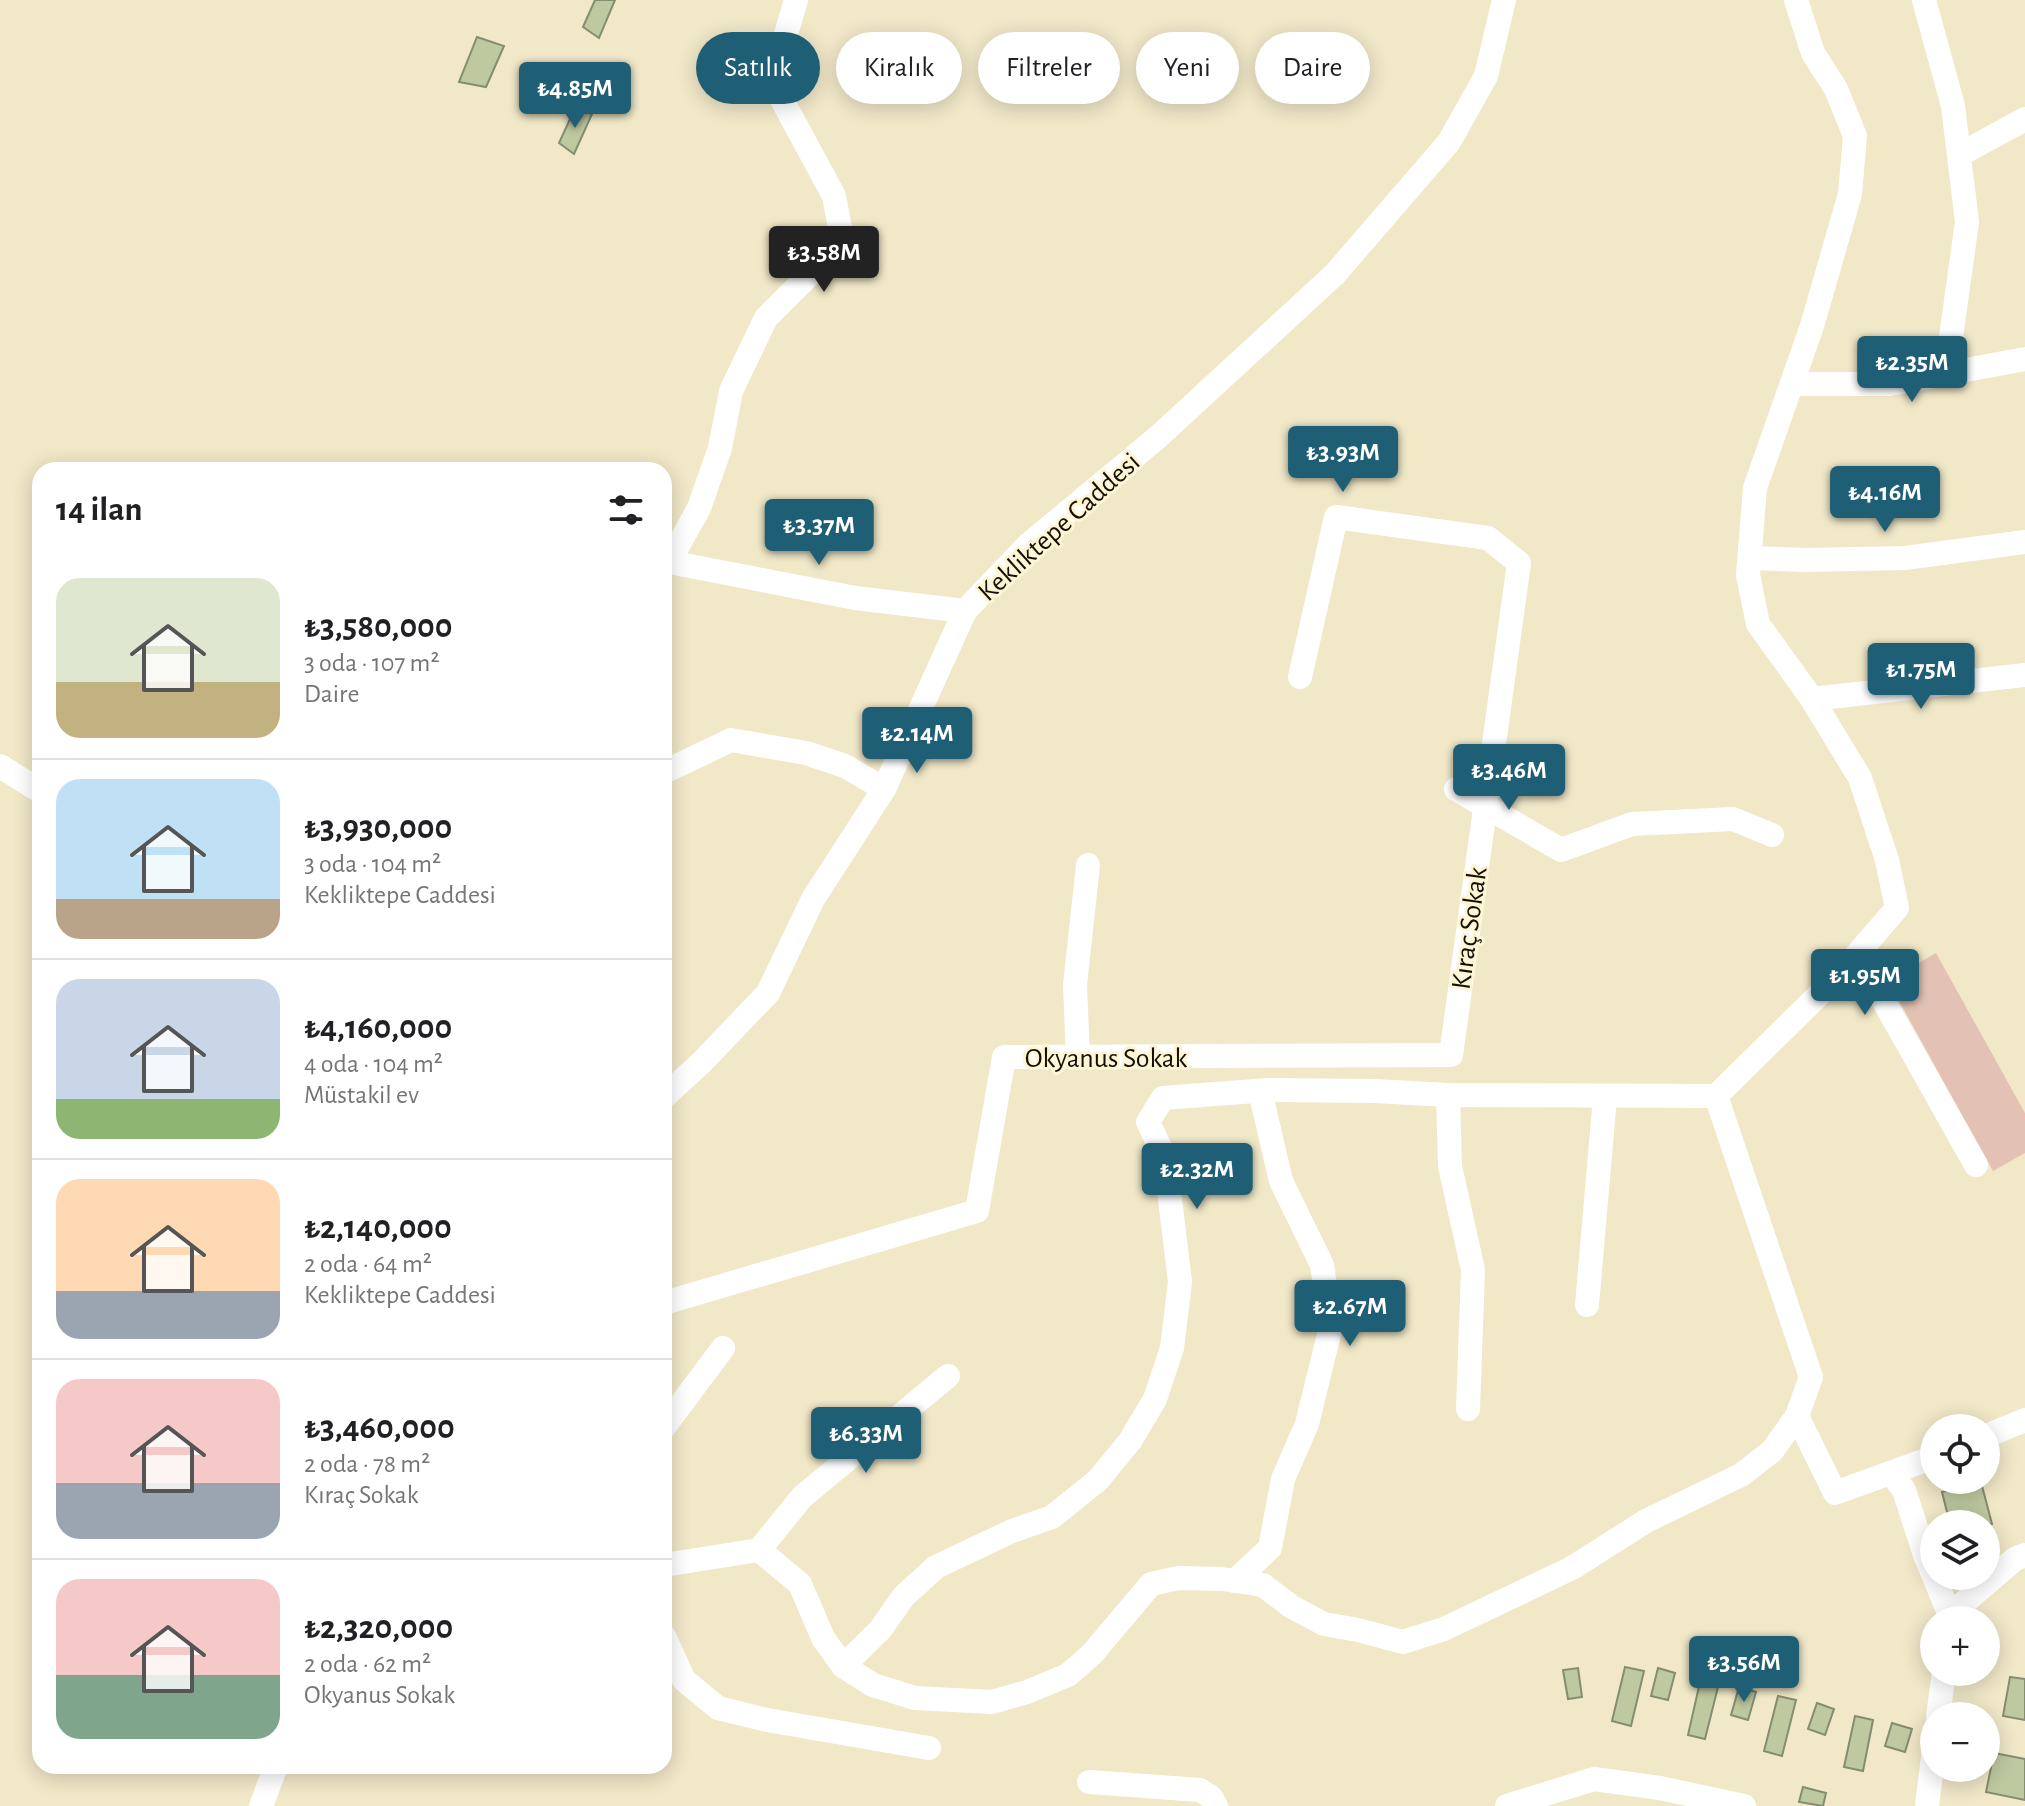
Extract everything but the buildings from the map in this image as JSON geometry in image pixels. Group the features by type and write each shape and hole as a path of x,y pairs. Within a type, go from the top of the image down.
{"street":[{"path":"672,552 699,508 720,448 731,391 766,318 817,267 841,233 834,196 781,98 778,61 796,0"},
{"name":"Kekliktepe Caddesi","path":"672,1090 768,993 813,899 884,789 965,611 1028,545 1158,437 1335,274 1449,142 1486,76 1504,0"},
{"path":"843,1666 880,1630 904,1596 936,1567 1012,1531 1052,1517 1098,1480 1130,1441 1155,1399 1172,1348 1180,1282 1165,1158 1148,1122 1163,1098 1260,1091 1716,1096 1840,974 1897,908 1887,860 1860,778 1812,699 1758,624 1748,575 1755,488 1792,384 1850,194 1855,136 1836,89 1813,53 1796,0"},
{"path":"1924,0 1953,106 1967,222 1946,373"},
{"path":"1959,155 2025,119"},
{"path":"1792,384 1890,384 2025,359"},
{"name":"Kıraç Sokak","path":"1300,677 1336,517 1488,538 1519,563 1451,1055"},
{"path":"1750,558 1905,558 2025,542"},
{"path":"672,563 855,598 965,611"},
{"path":"1812,699 2025,675"},
{"path":"672,768 731,740 806,753 845,766 884,789"},
{"path":"0,766 32,786"},
{"path":"1456,789 1561,850 1632,824 1733,819 1772,835"},
{"path":"1078,1057 1075,985 1088,865"},
{"path":"1840,974 1878,991 1976,1165"},
{"name":"Okyanus Sokak","path":"672,1301 977,1211 1004,1057 1451,1055"},
{"path":"1235,1581 1270,1548 1283,1479 1307,1424 1331,1326 1322,1265 1281,1181 1260,1091"},
{"path":"1448,1095 1450,1166 1473,1270 1468,1409"},
{"path":"759,1550 800,1584 823,1638 843,1666 873,1685 915,1698 992,1702 1068,1675 1092,1654 1151,1584 1178,1578 1263,1585 1292,1607 1324,1624 1403,1642 1444,1629 1572,1568 1646,1521 1741,1475 1772,1451 1797,1416 1811,1377 1716,1096"},
{"path":"1587,1305 1605,1097"},
{"path":"672,1416 723,1348"},
{"path":"672,1564 759,1550 802,1497 948,1376"},
{"path":"1797,1416 1835,1493 1920,1463"},
{"path":"2000,1430 2025,1420"},
{"path":"1892,1474 1904,1490 1946,1606"},
{"path":"1960,1606 2015,1559 2025,1555"},
{"path":"672,1654 684,1680 718,1708 767,1720 929,1748"},
{"path":"261,1806 273,1774"},
{"path":"1507,1806 1594,1779 1660,1788 1744,1806"},
{"path":"1089,1782 1200,1790 1211,1797 1216,1806"},
{"path":"1927,1806 1930,1782"}],"shaded area":[{"path":"1936,953 2025,1113 2025,1153 1993,1171 1888,981"}]}
